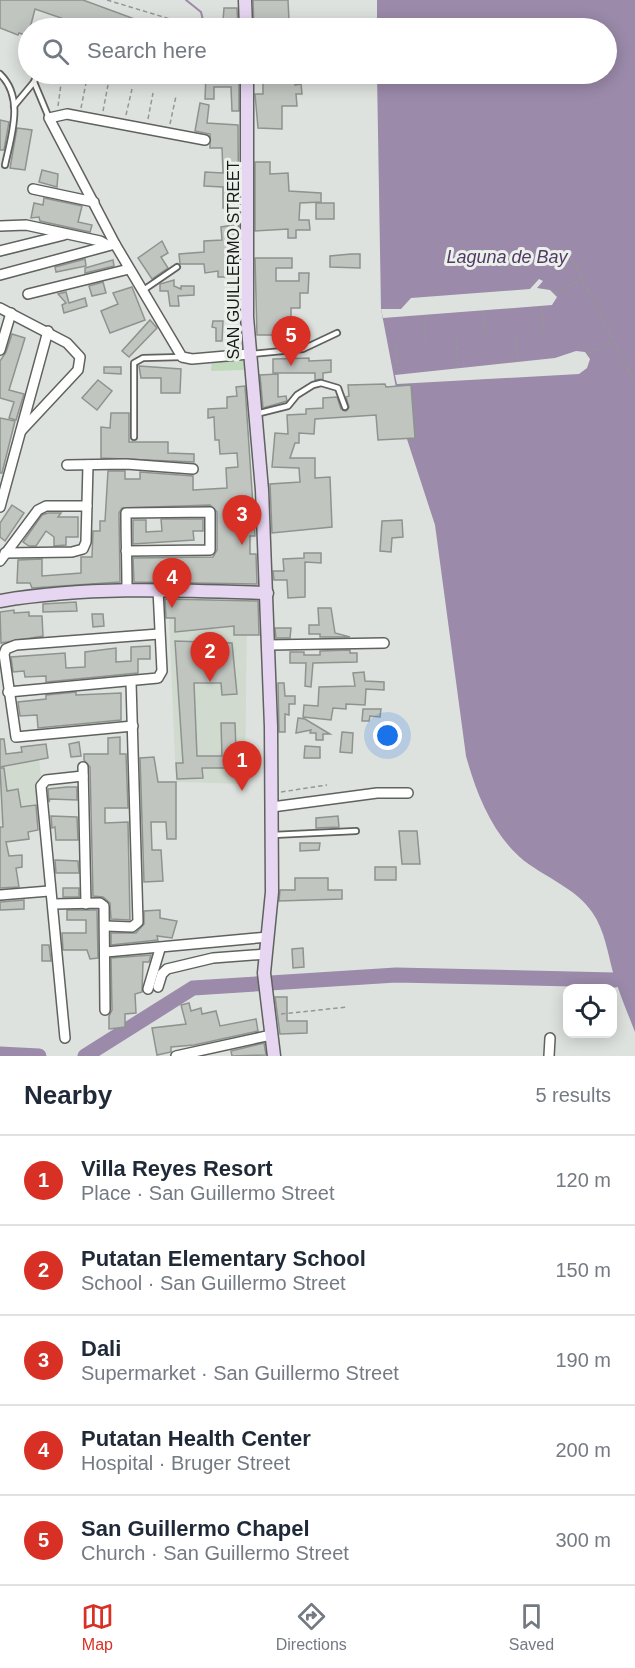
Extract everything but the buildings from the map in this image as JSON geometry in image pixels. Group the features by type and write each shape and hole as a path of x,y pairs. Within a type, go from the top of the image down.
{"main road":[{"path":"245,0 246,18"},
{"name":"SAN GUILLERMO STREET","path":"247,84 249,354 256,414 267,592 273,835 264,973 274,1056"},
{"path":"0,601 66,592 127,589 267,592"}],"street":[{"path":"205,140 80,116 60,114 49,118 94,202 111,245 129,269 182,357 192,359 249,354"},
{"path":"33,189 94,202"},
{"path":"0,226 26,225 111,245"},
{"path":"0,251 66,234"},
{"path":"0,275 111,245"},
{"path":"28,294 129,269"},
{"path":"0,308 48,331 76,351 80,363 78,370 21,431"},
{"path":"0,350 11,313"},
{"path":"0,507 48,331"},
{"path":"67,465 126,464 193,469"},
{"path":"2,557 78,552 86,542 88,465"},
{"path":"2,557 38,510 46,506 87,506"},
{"path":"126,551 210,550 210,512 126,513 126,551 127,589"},
{"path":"8,692 131,682 161,676 158,589"},
{"path":"133,726 18,738 13,731 4,654 11,646 159,634"},
{"path":"269,645 384,643"},
{"path":"106,926 132,927 138,922 131,682"},
{"path":"65,1038 54,904 49,891 41,783 83,772 86,904"},
{"path":"272,807 377,793 408,793"},
{"path":"0,895 49,891"},
{"path":"54,904 103,904 106,926 105,1010"},
{"path":"106,952 160,949 268,937"},
{"path":"148,989 160,949"},
{"path":"158,987 162,974 167,969 213,958 266,954"},
{"path":"176,1056 271,1035"},
{"path":"549,1056 550,1038"}],"lane":[{"path":"0,74 10,87 14,106 14,123 5,165"},
{"path":"14,106 32,84"},
{"path":"35,84 49,118"},
{"path":"142,291 177,267"},
{"path":"249,354 303,349 337,333"},
{"path":"134,437 134,363 142,358 182,357"},
{"path":"256,414 288,406 306,388 321,383 338,388 345,407"},
{"path":"273,835 356,831"}],"path":[{"path":"107,0 167,18"},
{"path":"60,114 57,105 61,84"},
{"path":"80,116 86,84"},
{"path":"101,121 108,85"},
{"path":"124,125 132,89"},
{"path":"146,129 153,93"},
{"path":"169,133 176,96"},
{"path":"573,261 634,382"},
{"path":"554,293 583,279"},
{"path":"541,307 544,333"},
{"path":"483,311 486,338"},
{"path":"424,316 426,343"},
{"path":"516,336 518,362"},
{"path":"456,338 458,368"},
{"path":"588,354 614,340"},
{"path":"396,344 399,374"},
{"path":"272,793 327,786"},
{"path":"269,1018 280,1014 348,1007"}],"shaded area":[{"path":"247,611 245,784 176,782 169,618"},
{"path":"39,759 46,817 0,825 0,769"}],"green space":[{"path":"245,359 245,370 211,371 212,361"}],"water":[{"name":"Laguna de Bay","path":"377,0 635,0 635,1032 614,976 603,935 592,912 579,898 518,855 497,831 476,787 466,756 435,525 404,430 381,309 377,84 617,84 617,18 377,18"}],"pier":[{"path":"539,279 543,281 537,288 550,290 557,297 552,305 383,318 381,309 401,309 411,298 530,289"},
{"path":"576,351 585,352 590,359 587,368 579,374 397,384 395,375 555,358"}],"waterway":[{"path":"186,0 201,12 202,18"},
{"path":"85,1056 193,988 396,975 615,980"},
{"path":"0,1054 39,1056"}],"place":[{"name":"San Guillermo Chapel","path":"291,366"},
{"name":"Dali","path":"242,545"},
{"name":"Putatan Health Center","path":"172,608"},
{"name":"Putatan Elementary School","path":"210,682"},
{"name":"Villa Reyes Resort","path":"242,791"}]}
